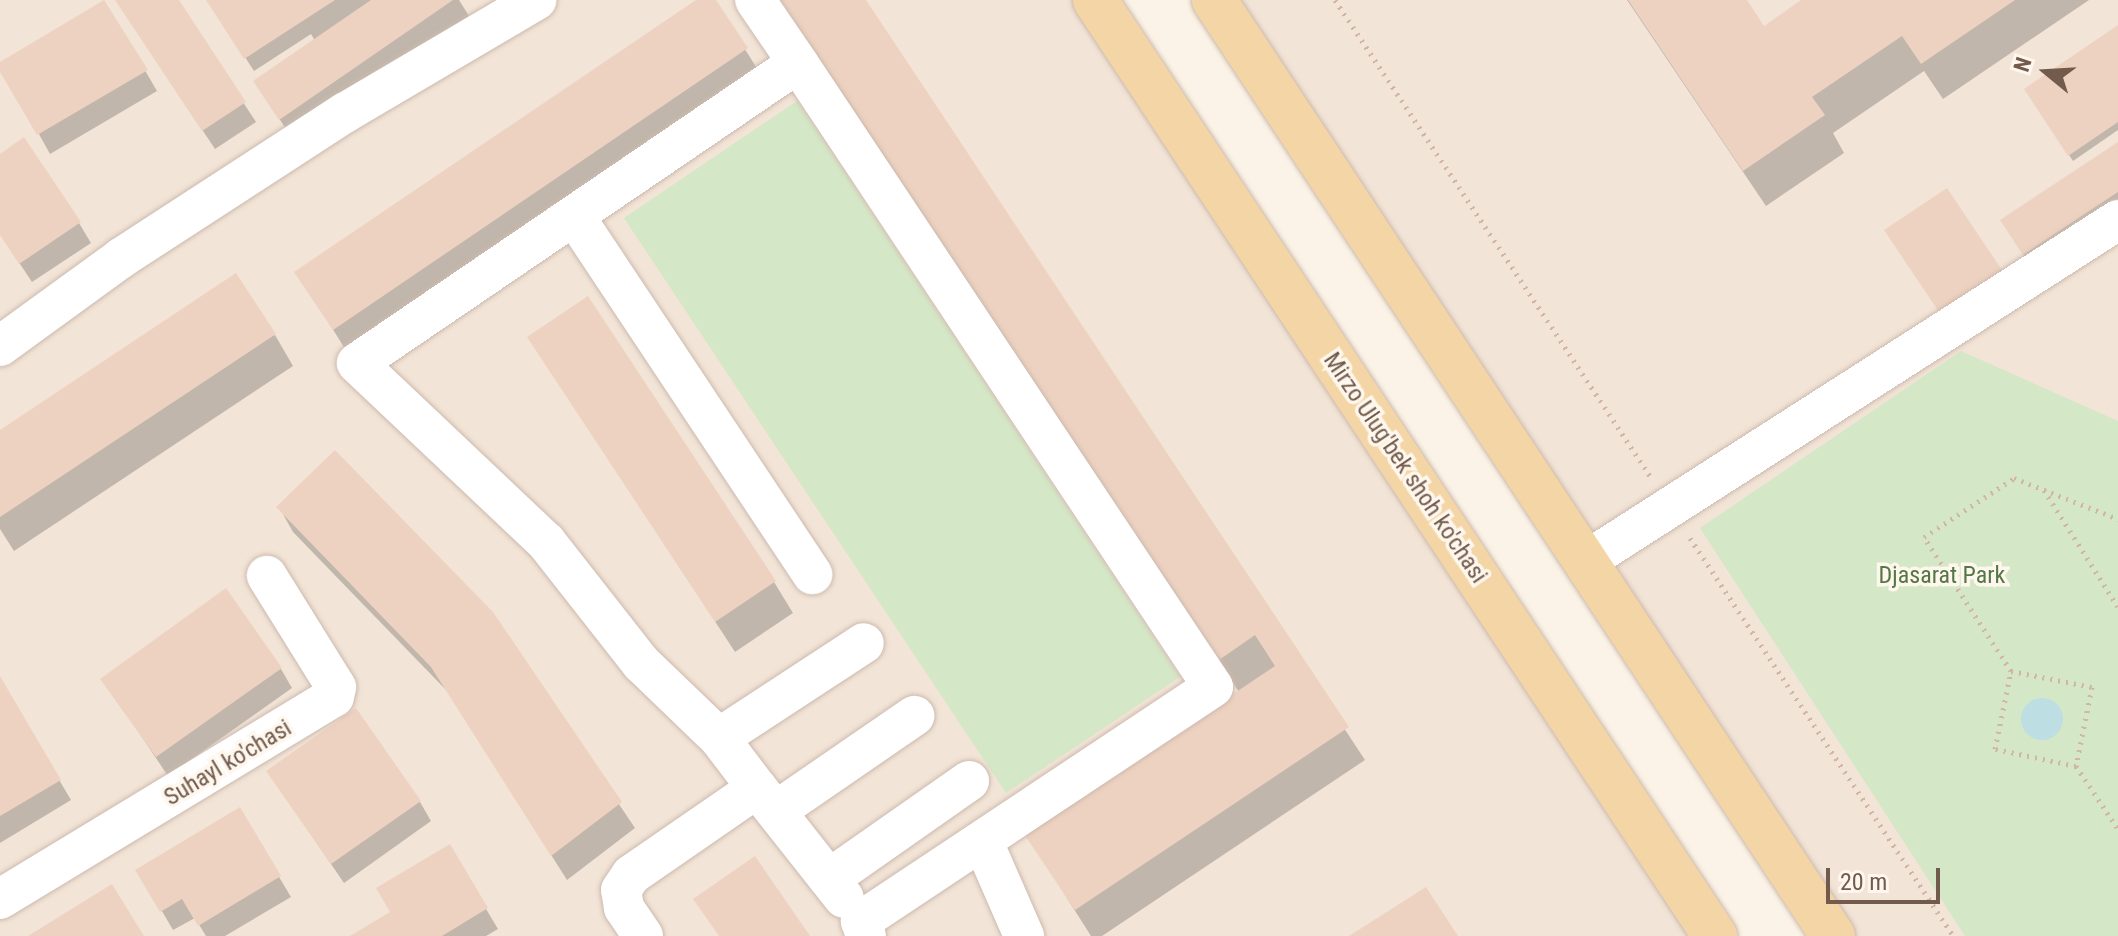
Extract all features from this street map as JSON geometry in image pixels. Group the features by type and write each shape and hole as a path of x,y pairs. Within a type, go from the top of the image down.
{"main road":[{"name":"Mirzo Ulug'bek shoh ko'chasi","path":"1095,0 1715,936"},
{"path":"1214,0 1833,936"}],"street":[{"path":"755,0 798,63 1213,687 983,842 863,928 829,879 719,738 641,663 546,542 357,363 798,63"},
{"path":"0,346 121,258 523,2"},
{"path":"575,217 812,574"},
{"path":"1586,561 2118,220"},
{"name":"Suhayl ko'chasi","path":"0,899 334,697 336,687 267,576"},
{"path":"719,738 864,643"},
{"path":"643,936 624,908 621,890 631,875 914,716"},
{"path":"829,879 969,781"},
{"path":"983,842 1024,936"}],"path":[{"path":"1335,0 1953,936"},
{"path":"2118,519 2014,478 1924,537 2011,671 1995,749 2076,766 2118,829"},
{"path":"2043,489 2118,607"},
{"path":"2011,671 2092,687 2076,766"}],"shaded area":[{"path":"0,0 1095,0 1715,936 0,936"},
{"path":"1214,0 2118,0 2118,936 1833,936"}],"green space":[{"path":"797,101 1180,677 1006,793 624,218"},
{"name":"Djasarat Park","path":"1961,351 2118,421 2118,936 1965,936 1700,528"}],"water":[{"path":"2042,698 2057,704 2063,719 2057,734 2042,740 2027,734 2021,719 2027,704"}],"building":[{"path":"104,0 148,70 37,135 0,72 0,62"},
{"path":"115,0 179,0 246,102 202,131"},
{"path":"206,0 335,0 244,59"},
{"path":"371,0 453,0 279,120 253,81"},
{"path":"696,0 716,0 748,48 333,330 294,272"},
{"path":"781,0 866,0 1349,727 1075,910 1024,834 1275,666 1255,635 1219,660"},
{"path":"1628,0 1747,0 1764,26 1801,0 2015,0 1921,64 1902,36 1812,97 1825,115 1743,171"},
{"path":"2118,25 2118,122 2068,156 2024,89"},
{"path":"24,137 81,222 19,264 0,235 0,154"},
{"path":"2118,142 2118,192 2023,255 2000,220"},
{"path":"1947,188 2018,294 1955,336 1884,230"},
{"path":"236,273 276,334 0,517 0,430"},
{"path":"588,296 776,581 715,622 527,337"},
{"path":"335,450 493,612 622,802 551,856 431,667 276,507"},
{"path":"226,588 282,668 156,757 100,679"},
{"path":"0,676 61,780 0,816"},
{"path":"356,708 421,801 331,864 266,771"},
{"path":"240,807 281,876 198,926 182,899 160,912 135,870"},
{"path":"450,844 488,908 442,936 350,936 390,912 376,888"},
{"path":"755,856 810,936 719,936 693,899"},
{"path":"112,884 144,936 28,936"},
{"path":"1426,887 1458,936 1349,936"}]}
